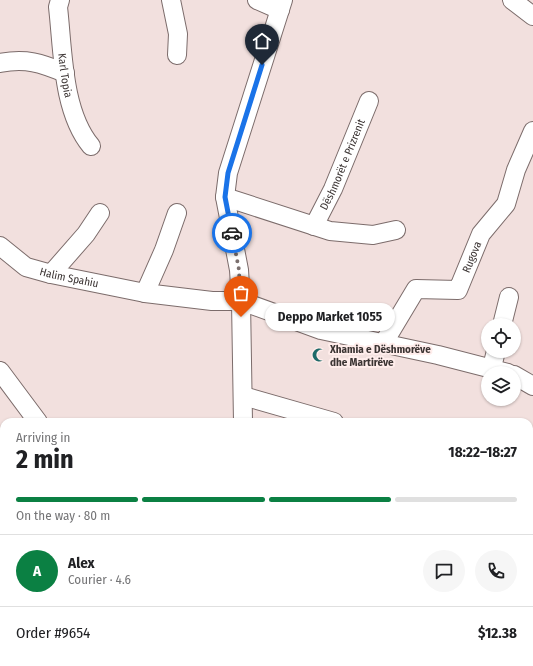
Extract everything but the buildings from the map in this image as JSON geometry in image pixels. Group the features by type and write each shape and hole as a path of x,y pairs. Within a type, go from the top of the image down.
{"street":[{"name":"Karl Topia","path":"60,0 58,7 65,73 72,110 82,135 91,146"},
{"path":"171,0 178,34 177,55"},
{"path":"243,418 239,270 225,197 228,173 281,5 258,0"},
{"path":"512,0 533,16"},
{"path":"0,63 15,60 30,61 42,63 65,73"},
{"name":"Dëshmorët e Prizrenit","path":"314,226 333,189 369,101"},
{"name":"Rugova","path":"383,344 416,289 458,290 481,234 506,204 516,170 533,131"},
{"path":"225,197 330,231 365,235 396,230"},
{"path":"51,274 86,234 100,213"},
{"path":"145,294 164,250 177,213"},
{"name":"Halim Spahiu","path":"0,246 26,267 51,274 145,294 212,301 241,301 321,330 383,344 498,364"},
{"path":"504,318 509,297"},
{"path":"0,371 35,418"},
{"path":"521,379 533,386"},
{"path":"243,396 320,418"}],"way so far":[{"path":"232,233 239,270 241,317"}],"place":[{"name":"Deppo Market 1055","path":"241,317"},
{"name":"Xhamia e Dëshmorëve dhe Martirëve","path":"319,355"}],"route":[{"path":"232,233 225,197 228,173 262,65"}]}
